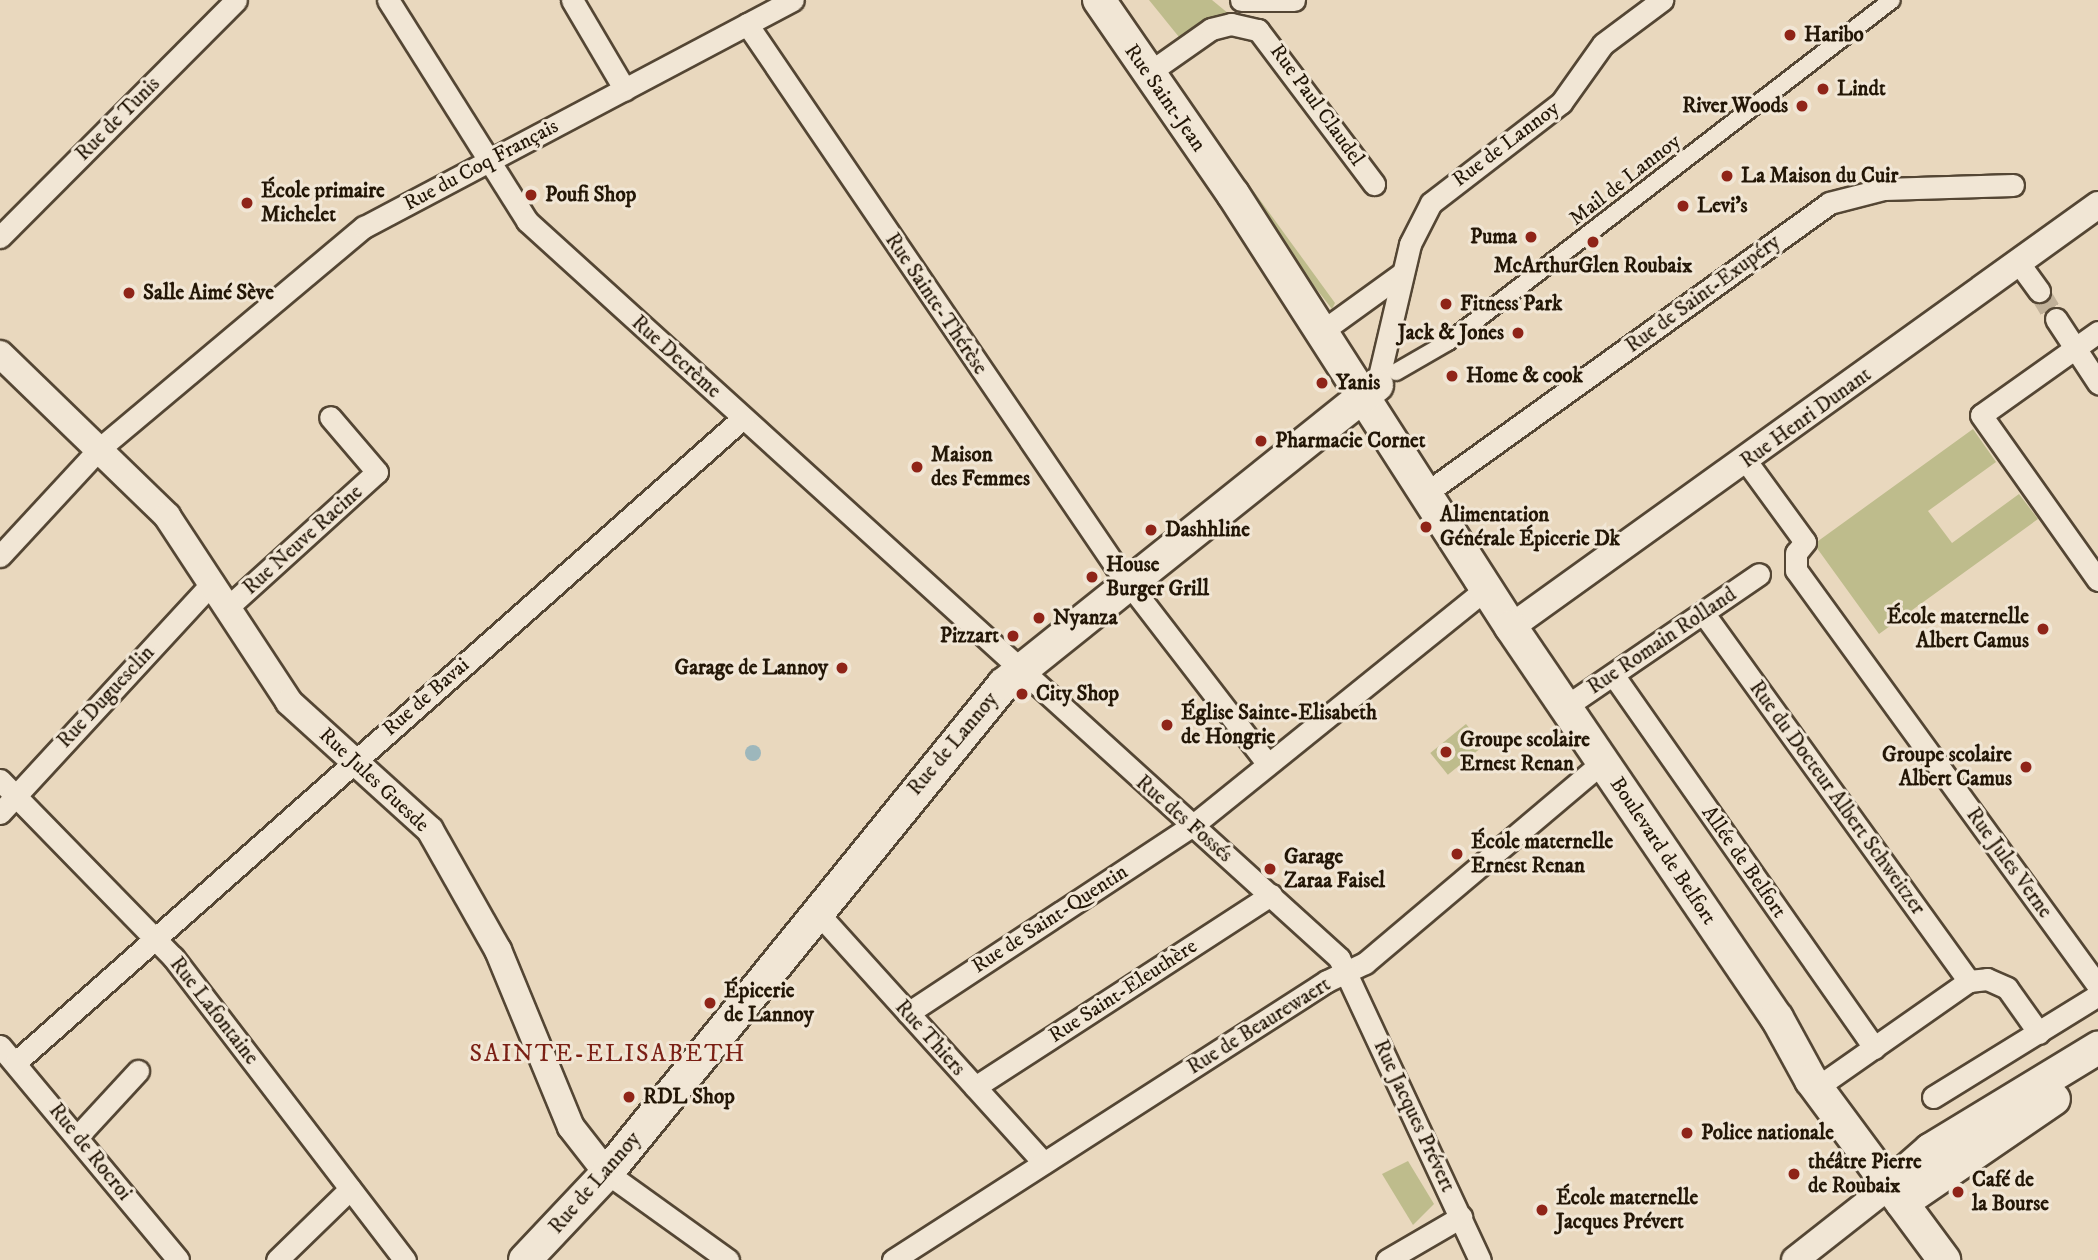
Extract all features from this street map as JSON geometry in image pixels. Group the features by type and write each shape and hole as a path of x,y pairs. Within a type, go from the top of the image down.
{"main road":[{"name":"Rue Saint-Jean","path":"1099,0 1147,74 1233,194 1336,322 1379,384"},
{"name":"Boulevard de Belfort","path":"1379,384 1486,589 1520,632"},
{"name":"Rue de Lannoy","path":"526,1260 607,1172 1018,669 1379,384"},
{"name":"Boulevard de Belfort","path":"1433,489 1565,707 1821,1085 1961,1260"},
{"path":"1902,1189 2098,1048"},
{"path":"1902,1189 2098,1072"},
{"name":"Boulevard de Belfort","path":"1902,1189 1944,1260"}],"street":[{"name":"Rue de Tunis","path":"0,237 236,0"},
{"name":"Rue Decrème","path":"388,0 486,162 527,221 1018,669"},
{"path":"572,0 625,90"},
{"name":"Rue du Coq Français","path":"0,556 99,449 364,228 793,0"},
{"path":"1241,0 1294,0"},
{"name":"Rue de Lannoy","path":"1379,384 1401,274 1437,195 1561,103 1603,44 1662,0"},
{"name":"Mail de Lannoy","path":"1379,384 1448,342 1870,7 1892,0"},
{"name":"Rue Sainte-Thérèse","path":"747,24 1127,582 1267,763"},
{"name":"Rue Paul Claudel","path":"1147,74 1211,29 1231,24 1258,30 1374,184"},
{"name":"Rue de Saint-Exupéry","path":"1433,489 1829,203 1873,191 2013,185"},
{"name":"Rue Henri Dunant","path":"1520,632 1746,461 2098,205"},
{"path":"2018,262 2039,291"},
{"name":"Rue de Lannoy","path":"1336,322 1401,274"},
{"path":"2056,319 2098,383"},
{"path":"2098,332 1981,415 2098,580"},
{"name":"Rue Jules Guesde","path":"3,363 99,449 166,516 213,582 282,693 423,822 445,853 498,950 571,1127 607,1172 728,1260"},
{"name":"Rue Neuve Racine","path":"228,607 377,472 330,417"},
{"name":"Rue de Bavai","path":"16,1062 743,418"},
{"name":"Rue Jules Verne","path":"1746,461 1805,541 1796,553 1796,570 2098,986"},
{"name":"Rue Romain Rolland","path":"1565,707 1614,676 1759,574"},
{"name":"Rue Duguesclin","path":"0,813 213,582"},
{"name":"Rue de Saint-Quentin","path":"908,1013 1192,826 1486,589"},
{"name":"Rue du Docteur Albert Schweitzer","path":"1704,614 1969,981"},
{"name":"Rue des Fossés","path":"1018,669 1271,894 1347,972"},
{"name":"Allée de Belfort","path":"1614,676 1874,1048"},
{"name":"Rue de Beaurewaert","path":"893,1260 1347,972 1603,762"},
{"name":"Rue Lafontaine","path":"0,780 155,937 405,1260"},
{"name":"Rue Saint-Eleuthère","path":"975,1087 1271,894"},
{"name":"Rue Thiers","path":"817,912 1044,1163"},
{"name":"Rue Jacques Prévert","path":"1347,972 1480,1260"},
{"path":"1821,1085 1969,981 1987,979 2007,988 2039,1032"},
{"path":"1933,1097 2098,995"},
{"name":"Rue de Rocroi","path":"0,1046 178,1260"},
{"path":"77,1137 138,1071"},
{"path":"277,1260 349,1189"},
{"path":"1805,1260 1902,1189"},
{"path":"1795,1260 1902,1189"},
{"path":"1387,1260 1461,1217"}],"shaded area":[{"path":"1149,0 1212,0 1229,14 1179,37"},
{"path":"1172,79 1335,303 1332,309 1279,241"},
{"path":"1973,429 1996,462 1928,511 1952,543 2019,494 2038,519 1879,634 1814,544"},
{"path":"1466,724 1484,746 1448,775 1430,753"},
{"path":"1408,1161 1434,1204 1413,1225 1382,1174"}],"water":[{"path":"753,745 759,747 759,759 753,761 747,759 745,753 747,747"}],"tunnel":[{"path":"2039,291 2056,319"}],"place":[{"name":"Haribo","path":"1790,35"},
{"name":"Lindt","path":"1823,89"},
{"name":"River Woods","path":"1802,106"},
{"name":"La Maison du Cuir","path":"1727,176"},
{"name":"Poufi Shop","path":"531,195"},
{"name":"École primaire Michelet","path":"247,203"},
{"name":"Levi's","path":"1683,206"},
{"name":"Puma","path":"1531,237"},
{"name":"McArthurGlen Roubaix","path":"1593,242"},
{"name":"Salle Aimé Sève","path":"129,293"},
{"name":"Fitness Park","path":"1446,304"},
{"name":"Jack & Jones","path":"1518,333"},
{"name":"Home & cook","path":"1452,376"},
{"name":"Yanis","path":"1322,383"},
{"name":"Pharmacie Cornet","path":"1261,441"},
{"name":"Maison des Femmes","path":"917,467"},
{"name":"Alimentation Générale Épicerie Dk","path":"1426,527"},
{"name":"Dashhline","path":"1151,530"},
{"name":"House Burger Grill","path":"1092,577"},
{"name":"Nyanza","path":"1039,618"},
{"name":"École maternelle Albert Camus","path":"2043,629"},
{"name":"Pizzart","path":"1013,636"},
{"name":"Garage de Lannoy","path":"842,668"},
{"name":"City Shop","path":"1022,694"},
{"name":"Église Sainte-Elisabeth de Hongrie","path":"1167,725"},
{"name":"Groupe scolaire Ernest Renan","path":"1446,752"},
{"name":"Groupe scolaire Albert Camus","path":"2026,767"},
{"name":"École maternelle Ernest Renan","path":"1457,854"},
{"name":"Garage Zaraa Faisel","path":"1270,869"},
{"name":"Épicerie de Lannoy","path":"710,1003"},
{"name":"RDL Shop","path":"629,1097"},
{"name":"Police nationale","path":"1687,1133"},
{"name":"théâtre Pierre de Roubaix","path":"1794,1174"},
{"name":"Café de la Bourse","path":"1958,1192"},
{"name":"École maternelle Jacques Prévert","path":"1542,1210"}],"district":[{"name":"SAINTE-ELISABETH","path":"608,1055"}]}
